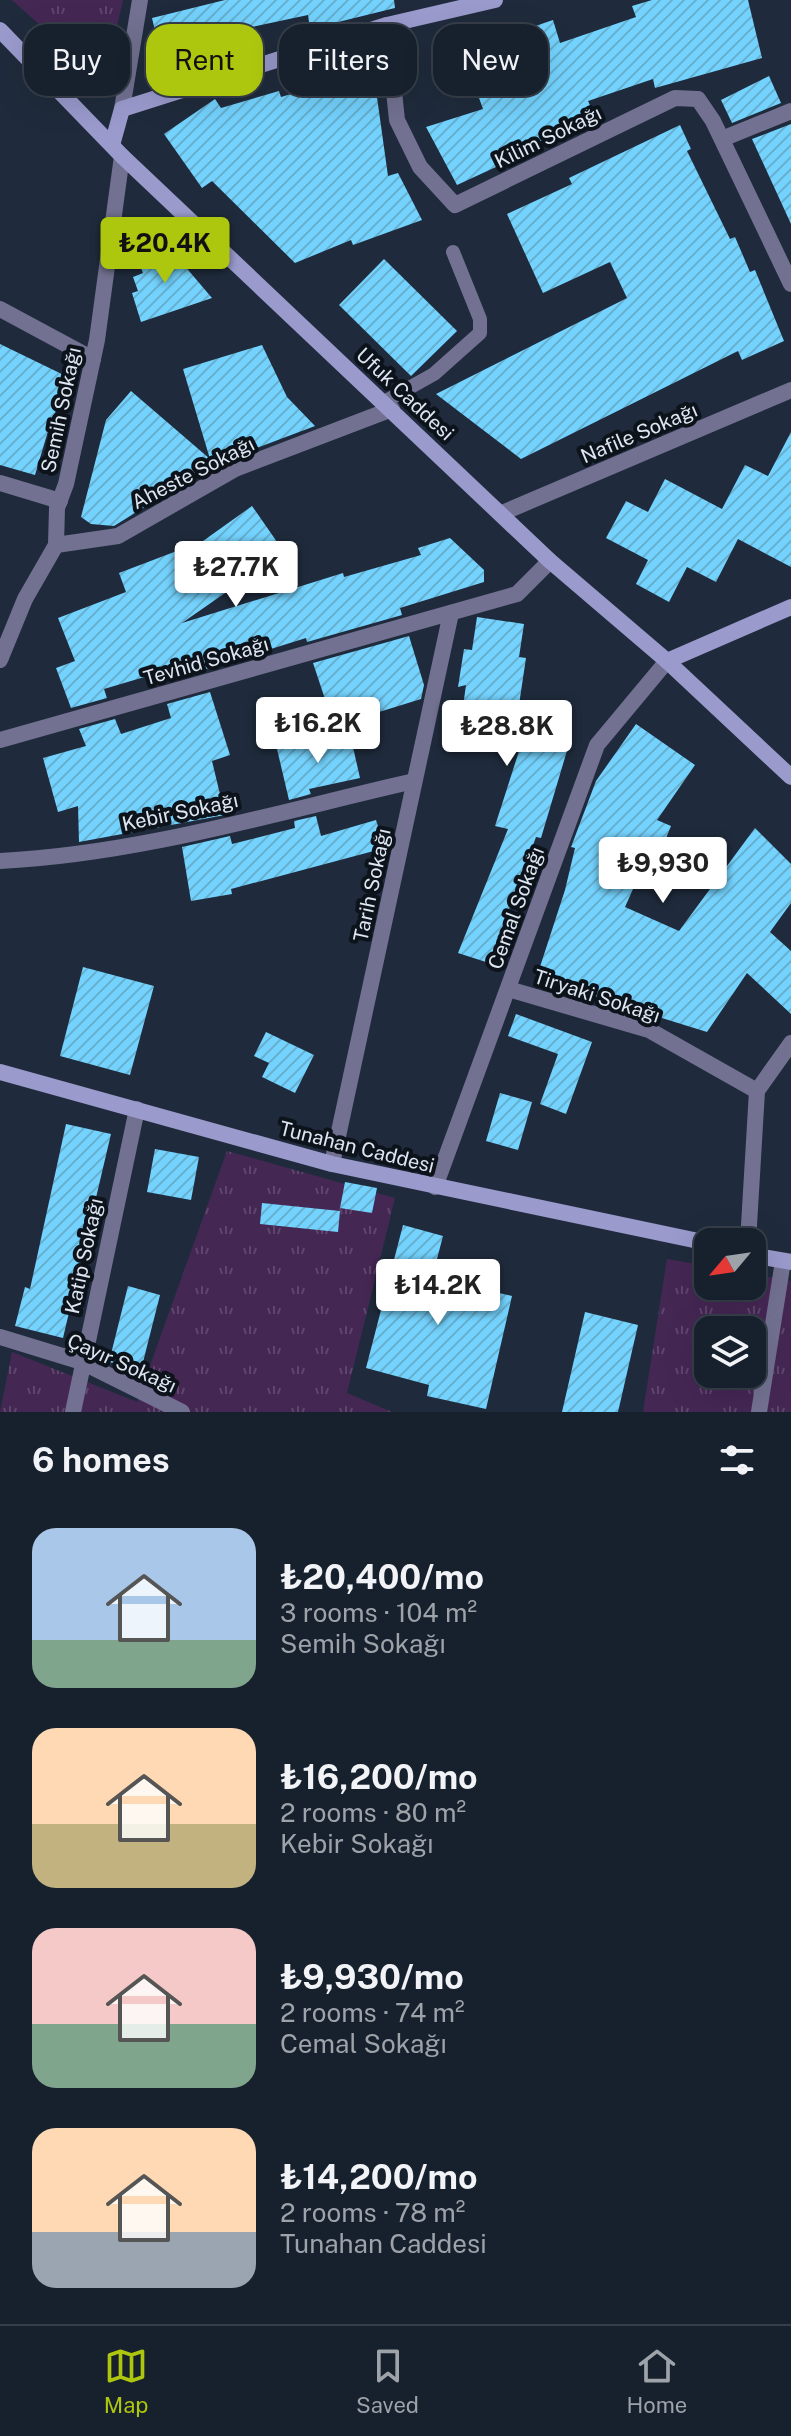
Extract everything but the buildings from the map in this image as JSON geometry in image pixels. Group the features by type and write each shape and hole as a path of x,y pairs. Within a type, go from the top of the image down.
{"street":[{"path":"117,150 140,0"},
{"path":"391,24 495,0"},
{"name":"Ufuk Caddesi","path":"0,30 39,74 117,150 550,561 667,661 791,777"},
{"path":"122,109 279,59"},
{"name":"Kilim Sokağı","path":"394,96 397,120 420,167 455,205 675,98 698,99 722,139 791,284"},
{"path":"722,139 791,111"},
{"name":"Semih Sokağı","path":"2,651 25,599 56,545 60,501 93,359 117,150"},
{"path":"0,309 93,359"},
{"name":"Nafile Sokağı","path":"502,513 791,390"},
{"name":"Aheste Sokağı","path":"56,545 118,536 235,469 388,406"},
{"path":"0,483 60,501"},
{"name":"Tevhid Sokağı","path":"0,740 517,594 550,561"},
{"path":"667,661 757,619 791,607"},
{"name":"Tarih Sokağı","path":"332,1164 451,613"},
{"name":"Cemal Sokağı","path":"435,1187 597,745 667,661"},
{"name":"Kebir Sokağı","path":"0,861 57,858 163,838 414,781"},
{"name":"Tiryaki Sokağı","path":"508,989 649,1030 757,1091"},
{"path":"749,1228 757,1091 791,1043"},
{"name":"Tunahan Caddesi","path":"0,1072 332,1164 694,1240"},
{"name":"Katip Sokağı","path":"73,1412 137,1109"},
{"path":"759,1412 787,1262 766,1258"},
{"name":"Çayır Sokağı","path":"0,1337 82,1362 182,1412"}],"lane":[{"path":"388,406 434,374 480,333 480,319 453,252"}],"green space":[{"path":"12,0 123,0 117,24 39,24"},
{"path":"227,1151 395,1198 347,1393 392,1412 0,1412 12,1352 137,1402"},
{"path":"667,1259 694,1264 694,1300 766,1300 766,1277 791,1281 791,1412 643,1412"}]}
